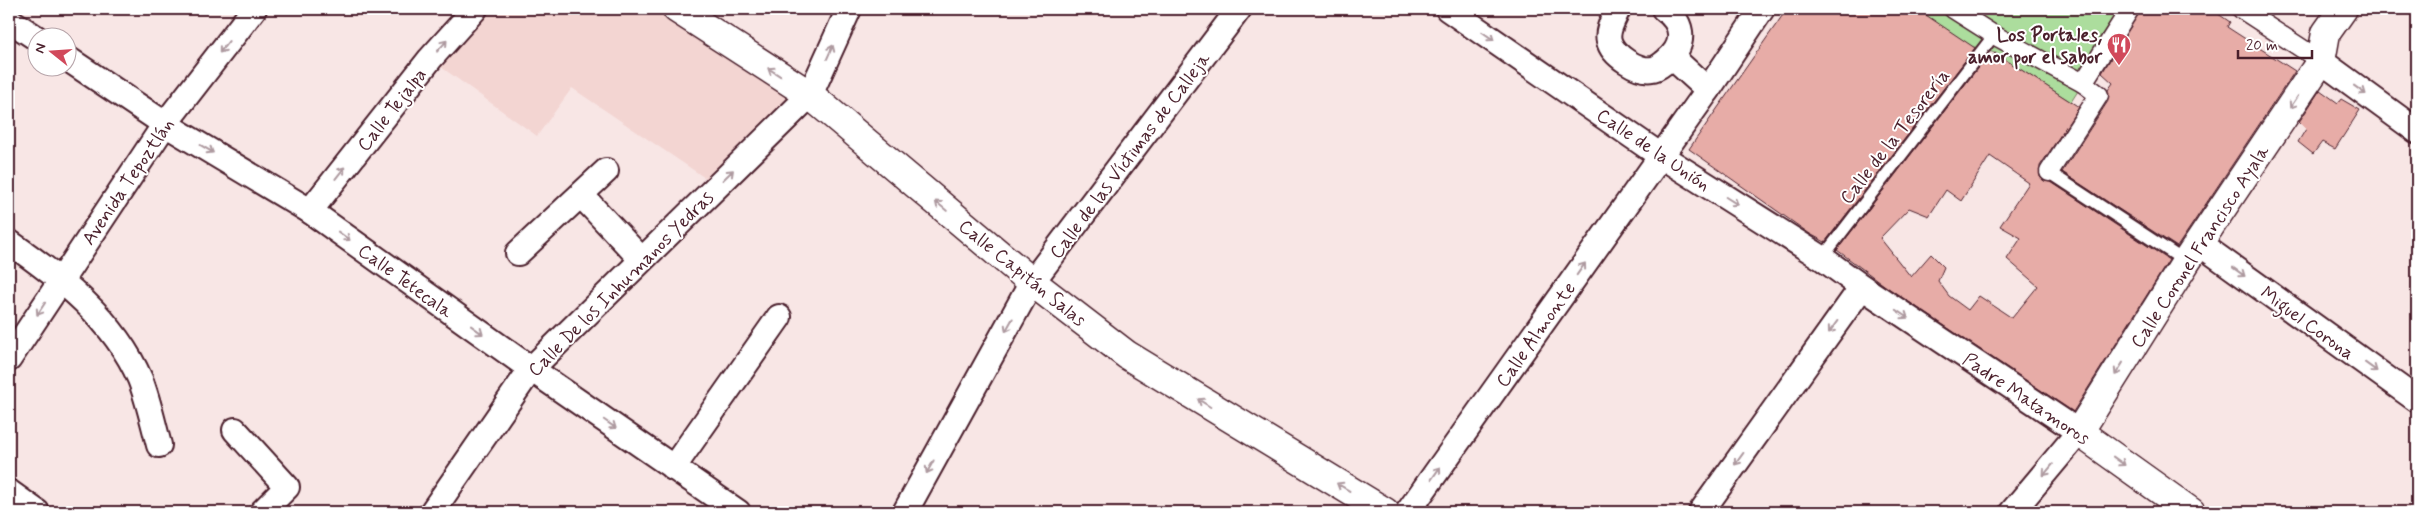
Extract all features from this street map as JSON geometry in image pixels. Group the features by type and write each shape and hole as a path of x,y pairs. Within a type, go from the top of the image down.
{"street":[{"name":"Avenida Tepoztlán","path":"9,359 165,124 254,9"},
{"name":"Calle Tejalpa","path":"310,211 430,59 475,9"},
{"name":"Calle Capitán Salas","path":"677,9 810,95 1032,282 1127,355 1385,512"},
{"path":"810,95 849,9"},
{"name":"Calle de las Víctimas de Calleja","path":"905,512 1032,282 1239,9"},
{"name":"Calle de la Unión","path":"1448,9 1662,156 1822,258 1862,287"},
{"path":"1618,9 1609,30 1609,42 1616,53 1646,70 1654,69 1672,57 1682,39 1681,28 1664,9"},
{"name":"Calle Almonte","path":"1408,512 1662,156 1762,9"},
{"path":"1952,9 1994,35 2082,83 2099,95 2049,172"},
{"path":"2082,83 2130,9"},
{"path":"2241,9 2321,61 2417,130"},
{"path":"2321,61 2326,32 2343,9"},
{"path":"9,20 28,32"},
{"path":"1672,57 1708,90"},
{"name":"Calle Coronel Francisco Ayala","path":"2079,432 2193,253 2321,61"},
{"name":"Calle Tetecala","path":"78,66 165,124 310,211 531,369 738,512"},
{"name":"Calle De los Inhumanos Yedras","path":"432,512 531,369 810,95"},
{"path":"518,253 606,171"},
{"path":"581,195 641,259"},
{"path":"9,242 61,279 111,330 140,379 159,445"},
{"name":"Miguel Corona","path":"2193,253 2417,400"},
{"path":"1701,512 1862,287"},
{"name":"Padre Matamoros","path":"1862,287 2079,432 2190,512"},
{"path":"673,468 779,317"},
{"path":"236,430 287,487 262,512"},
{"path":"2012,512 2079,432"},
{"path":"9,492 37,512"}],"lane":[{"name":"Calle de la Tesorería","path":"1822,258 1994,35"},
{"path":"2049,172 2193,253"}],"shaded area":[{"path":"475,9 677,9 810,95 717,186 572,88 537,136 430,59"}],"green space":[{"path":"1916,9 2130,9 2071,102 1995,53 1971,46"}],"building":[{"path":"1787,9 1917,9 1975,48 1825,242 1810,234 1689,149"},
{"path":"2141,9 2211,9 2230,22 2227,27 2295,71 2177,247 2062,172 2108,101 2108,90 2113,83 2102,73"},
{"path":"1995,53 2079,107 2040,166 2040,177 2044,181 2051,182 2169,260 2073,412 1888,288 1837,250 1987,56 1991,59","holes":["1990,156 2029,183 2000,226 2021,238 2007,259 2038,286 2012,318 1979,296 1968,310 1949,296 1938,281 1944,267 1931,254 1911,277 1880,238 1909,208 1929,216 1946,190 1961,201"]},
{"path":"2320,90 2338,103 2341,99 2360,110 2335,149 2322,142 2313,154 2298,142 2306,129 2299,122"}],"place":[{"name":"Los Portales, amor por el sabor","path":"2119,66"}]}
